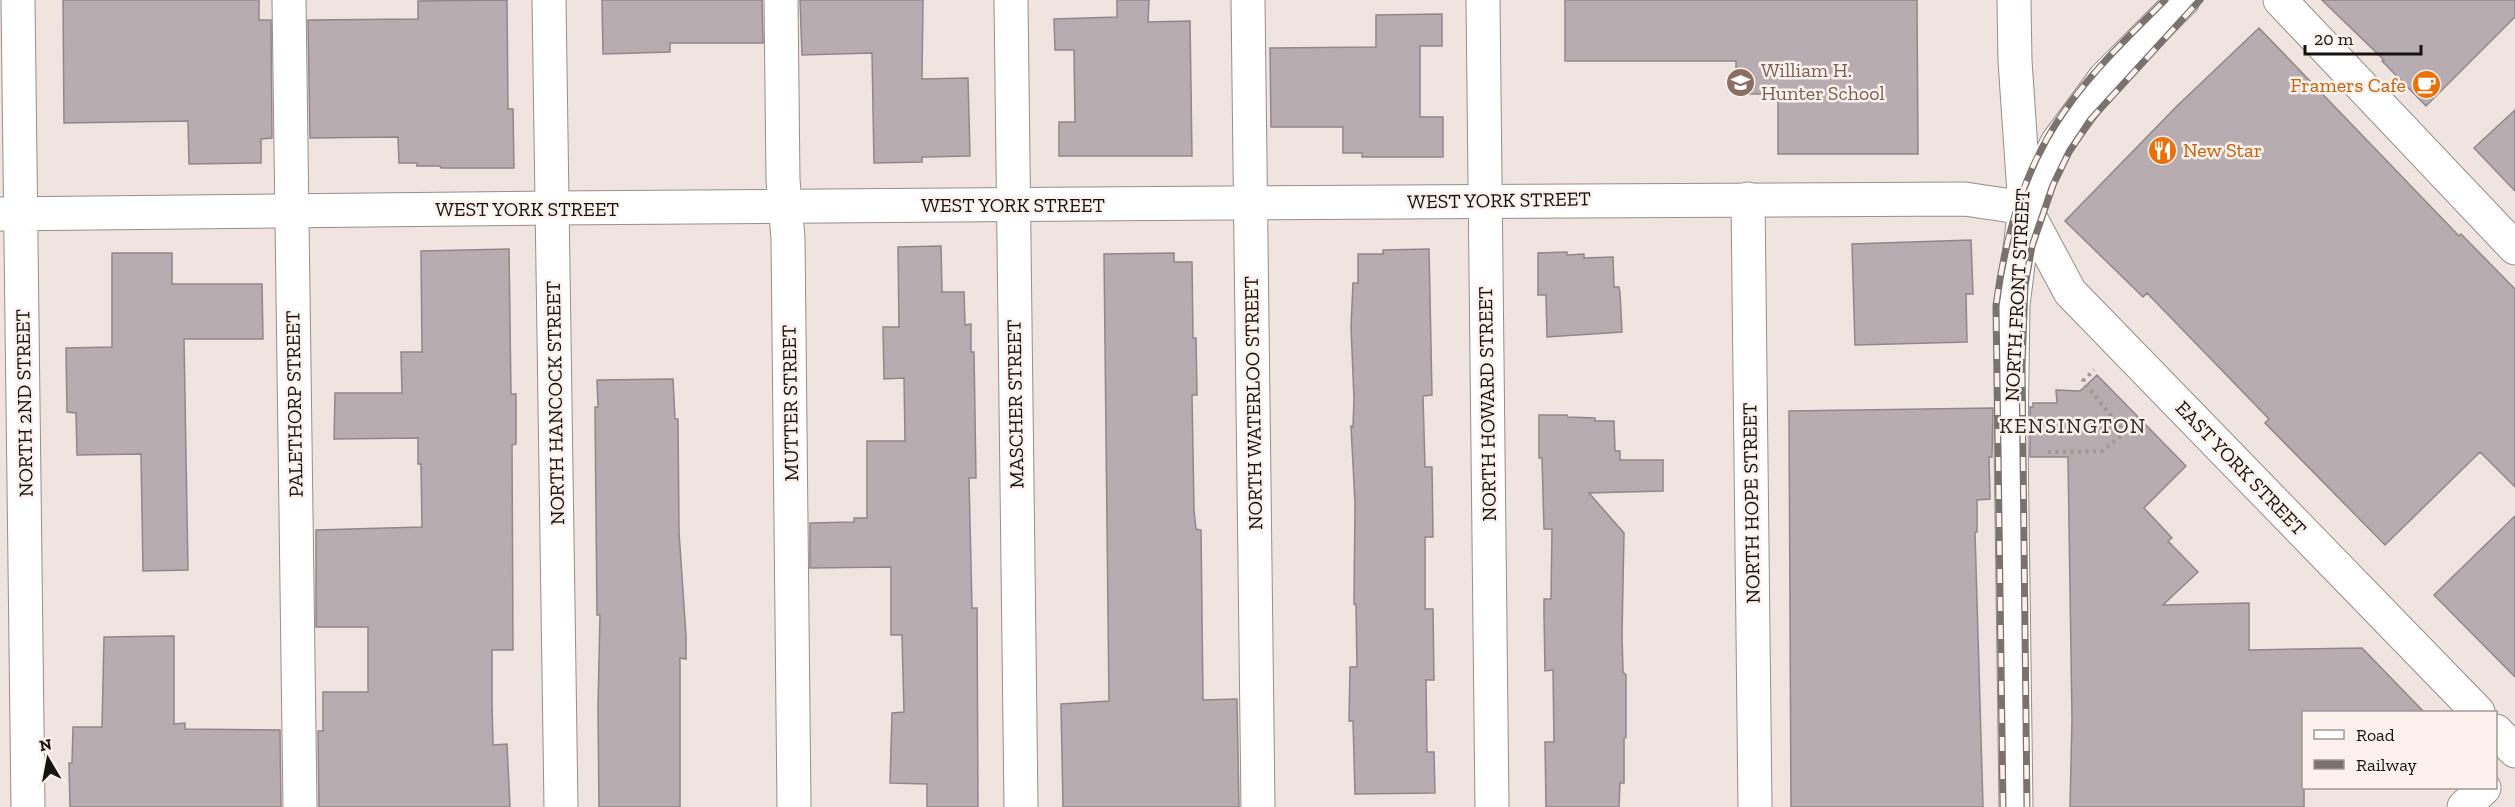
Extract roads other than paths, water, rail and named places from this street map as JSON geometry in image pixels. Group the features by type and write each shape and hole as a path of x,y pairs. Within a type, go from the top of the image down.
{"street":[{"name":"NORTH 2ND STREET","path":"18,0 11,214 28,807"},
{"name":"PALETHORP STREET","path":"289,0 300,807"},
{"name":"NORTH HANCOCK STREET","path":"549,0 561,807"},
{"name":"MUTTER STREET","path":"781,0 784,208 788,238 794,807"},
{"name":"MASCHER STREET","path":"1011,0 1021,807"},
{"name":"NORTH WATERLOO STREET","path":"1248,0 1258,807"},
{"name":"NORTH HOWARD STREET","path":"1483,0 1492,807"},
{"name":"NORTH FRONT STREET","path":"2014,0 2014,61 2025,208 2013,305 2012,441 2016,807"},
{"path":"2025,208 2057,143 2104,78 2183,0"},
{"path":"2280,0 2515,248"},
{"name":"WEST YORK STREET","path":"11,214 1748,199 1965,199 2025,208"},
{"name":"NORTH HOPE STREET","path":"1748,199 1755,807"},
{"name":"EAST YORK STREET","path":"2025,208 2070,292 2477,711"},
{"path":"2497,732 2515,751"},
{"path":"2497,775 2515,757"},
{"path":"2464,807 2483,789"}],"railway":[{"path":"2003,807 1996,306 2005,254 2028,178 2051,131 2088,80 2165,0"},
{"path":"2027,807 2022,365 2025,286 2032,246 2053,185 2069,152 2091,119 2200,0"}],"place":[{"name":"William H. Hunter School","path":"1740,82"},
{"name":"Framers Cafe","path":"2427,85"},
{"name":"New Star","path":"2162,150"}],"district":[{"name":"KENSINGTON","path":"2073,426"}]}
